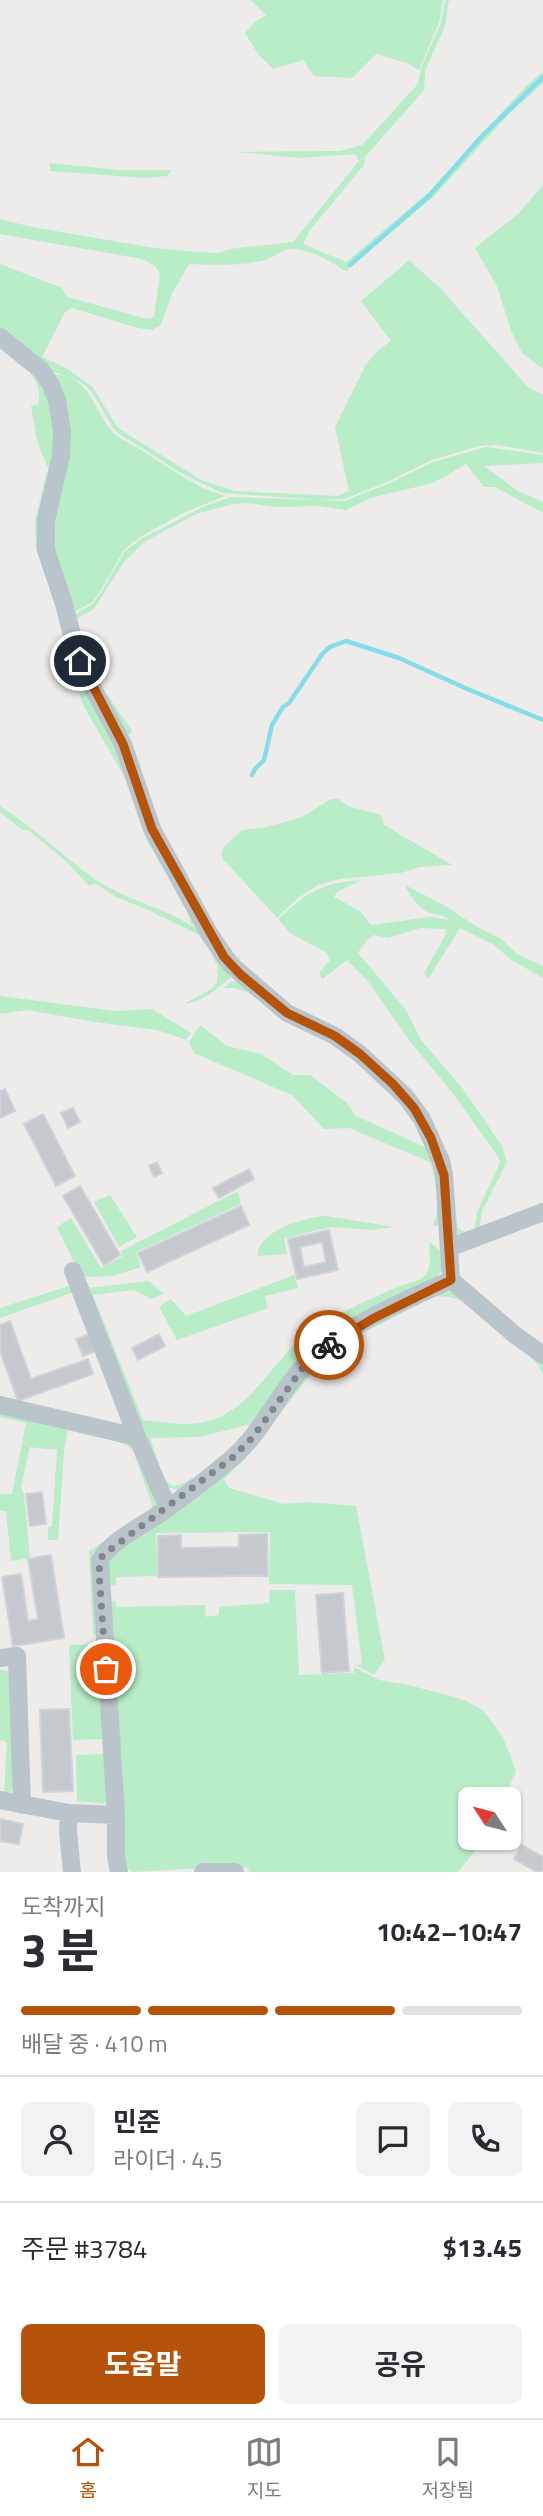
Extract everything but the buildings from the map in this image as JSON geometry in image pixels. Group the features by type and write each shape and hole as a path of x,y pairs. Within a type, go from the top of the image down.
{"street":[{"path":"0,337 41,370 57,400 62,443 46,520 46,550 80,661 123,744 156,839 210,935 231,965 287,1013 346,1043 393,1084 414,1108 431,1138 444,1175 451,1247 451,1280 543,1355"},
{"path":"451,1247 543,1212"},
{"path":"73,1270 137,1437 168,1508"},
{"path":"119,1872 100,1560 117,1543 168,1508 242,1448 296,1376 321,1350 364,1323 451,1280"},
{"path":"0,1405 137,1437"},
{"path":"0,1658 17,1656 23,1805"},
{"path":"0,1800 69,1813 116,1815"},
{"path":"69,1813 72,1872"},
{"path":"203,1872 235,1872"}],"green space":[{"path":"251,0 443,0 439,23 419,70 407,63 376,54 352,78 314,76 303,60 273,69 258,54 245,33 266,15"},
{"path":"445,0 449,0 445,26 425,71 424,90 365,157 364,165 310,230 303,244 346,262 428,193 528,84 543,72 543,76 482,136 430,194 350,264 431,196 483,137 543,78 543,83 510,113 433,197 346,271 320,256 298,249 281,252 266,260 247,263 189,264 172,294 161,325 152,330 138,328 72,308 65,312 42,357 66,368 92,386 118,428 203,481 235,491 338,496 349,491 335,427 365,366 377,351 391,341 361,301 409,260 441,289 527,386 543,395 543,453 498,445 479,446 432,460 344,499 320,500 222,493 179,472 118,433 89,389 75,379 42,367 0,333 0,264 62,288 67,297 147,319 154,317 160,274 155,266 142,259 0,234 0,219 154,248 197,252 219,253 230,249 293,242 359,161 355,154 300,158 237,152 340,151 362,145 418,84 421,68 441,23"},
{"path":"50,163 118,170 172,170 167,176 146,178 50,171"},
{"path":"543,185 543,369 522,353 511,331 497,286 475,248 518,214"},
{"path":"25,361 55,405 52,478 37,441 31,406 39,404 38,387"},
{"path":"51,375 65,376 84,387 108,427 116,435 194,483 226,496 185,512 140,537 124,550 91,603 71,614 51,556 58,483"},
{"path":"486,447 543,455 543,463 484,466 518,491 543,502 543,513 495,487 484,487 466,464 433,483 370,498 346,510 317,506 233,504 196,514 144,542 124,562 94,609 76,619 91,671 132,731 127,737 158,829 223,946 231,955 236,955 232,960 221,946 156,830 126,742 90,678 71,617 92,604 101,593 125,551 141,539 205,506 231,497 344,501 433,462"},
{"path":"47,471 51,481 49,573 206,931 191,924 188,911 147,841 125,778 83,705 54,598 36,548 35,521"},
{"path":"331,799 338,799 348,806 381,815 384,825 452,865 420,867 401,873 340,879 318,885 298,898 277,918 223,859 221,854 224,847 242,830 267,827 302,817"},
{"path":"0,806 95,879 180,919 206,935 235,974 205,997 184,1004 213,988 217,982 218,967 205,941 197,934 116,897 96,884 88,885 67,862 28,830 22,830 0,812"},
{"path":"361,880 337,892 334,897 360,911 371,925 430,917 449,920 421,907 411,897 405,885 500,938 517,954 543,966 543,978 510,959 493,944 460,928 428,979 424,973 446,934 445,929 420,928 388,938 374,935 358,953 406,1010 421,1040 463,1089 502,1146 507,1162 482,1211 479,1230 543,1205 543,1208 471,1237 458,1234 454,1228 451,1190 444,1157 420,1112 406,1093 349,1041 282,1005 235,964 239,955 240,965 285,1006 343,1033 370,1053 409,1093 433,1126 450,1162 458,1228 466,1233 474,1232 477,1212 500,1163 499,1158 367,980 347,960 322,979 319,973 330,960 327,953 290,933 278,919 315,890"},
{"path":"238,981 283,1013 330,1037 401,1096 424,1129 439,1173 446,1222 443,1225 433,1226 438,1202 430,1162 349,1128 324,1129 292,1095 194,1053 189,1042 200,1025 227,1046 261,1054 293,1075 310,1075 347,1103 356,1116 427,1148 422,1135 402,1106 360,1065 335,1046 289,1022 247,993 223,988"},
{"path":"0,996 116,1011 152,1009 191,1033 186,1040 158,1030 27,1010 0,1014"},
{"path":"238,1191 241,1204 136,1252 141,1267 113,1276 81,1277 57,1227 71,1218 101,1268 123,1256 121,1251"},
{"path":"110,1195 137,1237 119,1247 94,1202"},
{"path":"326,1216 394,1227 372,1230 332,1227 284,1238 287,1254 258,1256 265,1239 273,1233 307,1219"},
{"path":"430,1242 443,1253 444,1266 435,1281 351,1326 237,1447 178,1490 165,1486 87,1288 149,1281 164,1294 151,1299 134,1290 93,1295 143,1420 199,1423 232,1410 256,1389 287,1352 312,1331 356,1306 422,1278 429,1266","holes":["252,1424 203,1471 192,1479 173,1486 164,1479 150,1438 199,1437"]},
{"path":"294,1275 298,1288 265,1296 268,1308 177,1340 159,1307 171,1299 186,1316"},
{"path":"72,1285 74,1292 0,1318 0,1308"},
{"path":"444,1291 454,1293 543,1363 543,1376 530,1356 465,1302 435,1296 340,1345 308,1378 245,1459 224,1479 229,1488 284,1504 307,1502 356,1506 385,1660 374,1675 355,1665 362,1664 352,1585 269,1584 270,1532 156,1533 157,1576 116,1577 116,1585 107,1586 109,1560 121,1548 193,1496 303,1374 343,1339"},
{"path":"0,1409 130,1439 160,1502 155,1515 93,1553 96,1635 93,1635 89,1551 151,1510 152,1505 133,1450 125,1444 68,1428 58,1540 48,1540 48,1528 52,1526 57,1450 30,1447 21,1487 30,1558 11,1561 6,1511 0,1511 0,1494 12,1494 26,1423 0,1417"},
{"path":"270,1590 295,1590 299,1675 354,1673 354,1667 379,1680 464,1700 483,1710 503,1737 516,1771 509,1787 458,1787 458,1850 475,1850 458,1872 249,1872 248,1868 234,1866 133,1872 125,1866 109,1603 115,1600 117,1607 205,1605 206,1617 219,1615 219,1607 269,1603"},
{"path":"100,1644 106,1739 73,1740 69,1645"},
{"path":"0,1670 12,1672 12,1790 9,1794 0,1796 0,1791 4,1792 7,1742 0,1740"},
{"path":"106,1754 110,1804 77,1801 76,1755"}],"waterway":[{"path":"350,265 430,195 482,136 543,77"},
{"path":"252,775 264,760 272,725 283,707 289,703 323,653 346,641 399,658 543,720"}],"way so far":[{"path":"106,1669 99,1573 103,1555 232,1458 253,1437 304,1366 329,1345"}],"route":[{"path":"80,661 129,758 142,805 152,829 224,957 287,1013 346,1043 393,1084 422,1119 441,1161 451,1247 451,1280 374,1318 329,1345"}]}
